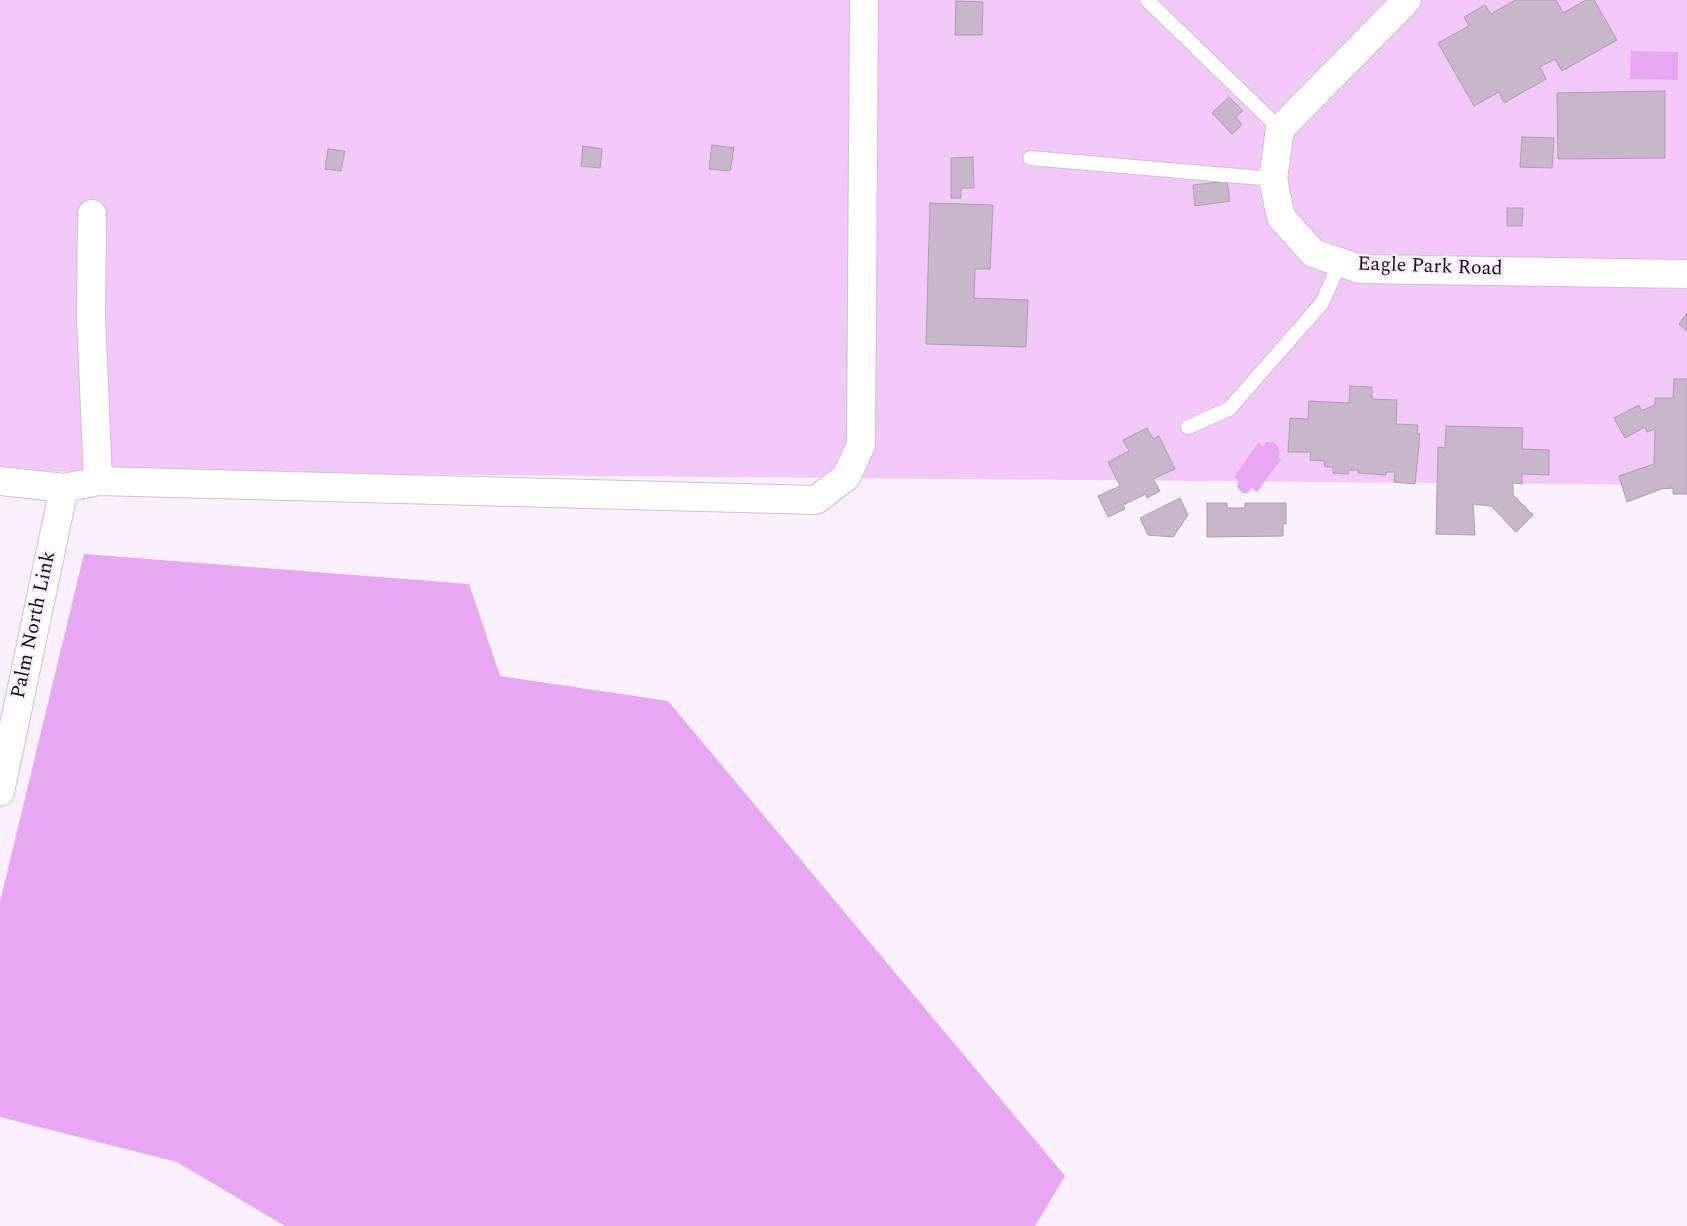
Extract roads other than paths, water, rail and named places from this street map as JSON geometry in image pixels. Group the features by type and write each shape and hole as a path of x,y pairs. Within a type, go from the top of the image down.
{"street":[{"path":"0,481 64,488 98,481 816,500 846,477 861,445 864,0"},
{"path":"1280,129 1407,0"},
{"name":"Eagle Park Road","path":"1280,129 1273,179 1280,217 1313,253 1360,269 1687,274"},
{"path":"92,214 91,316 98,481"},
{"name":"Palm North Link","path":"0,792 64,488"}],"lane":[{"path":"1148,0 1280,129"},
{"path":"1030,158 1273,179"},
{"path":"1188,427 1229,409 1322,303 1340,262"}]}
